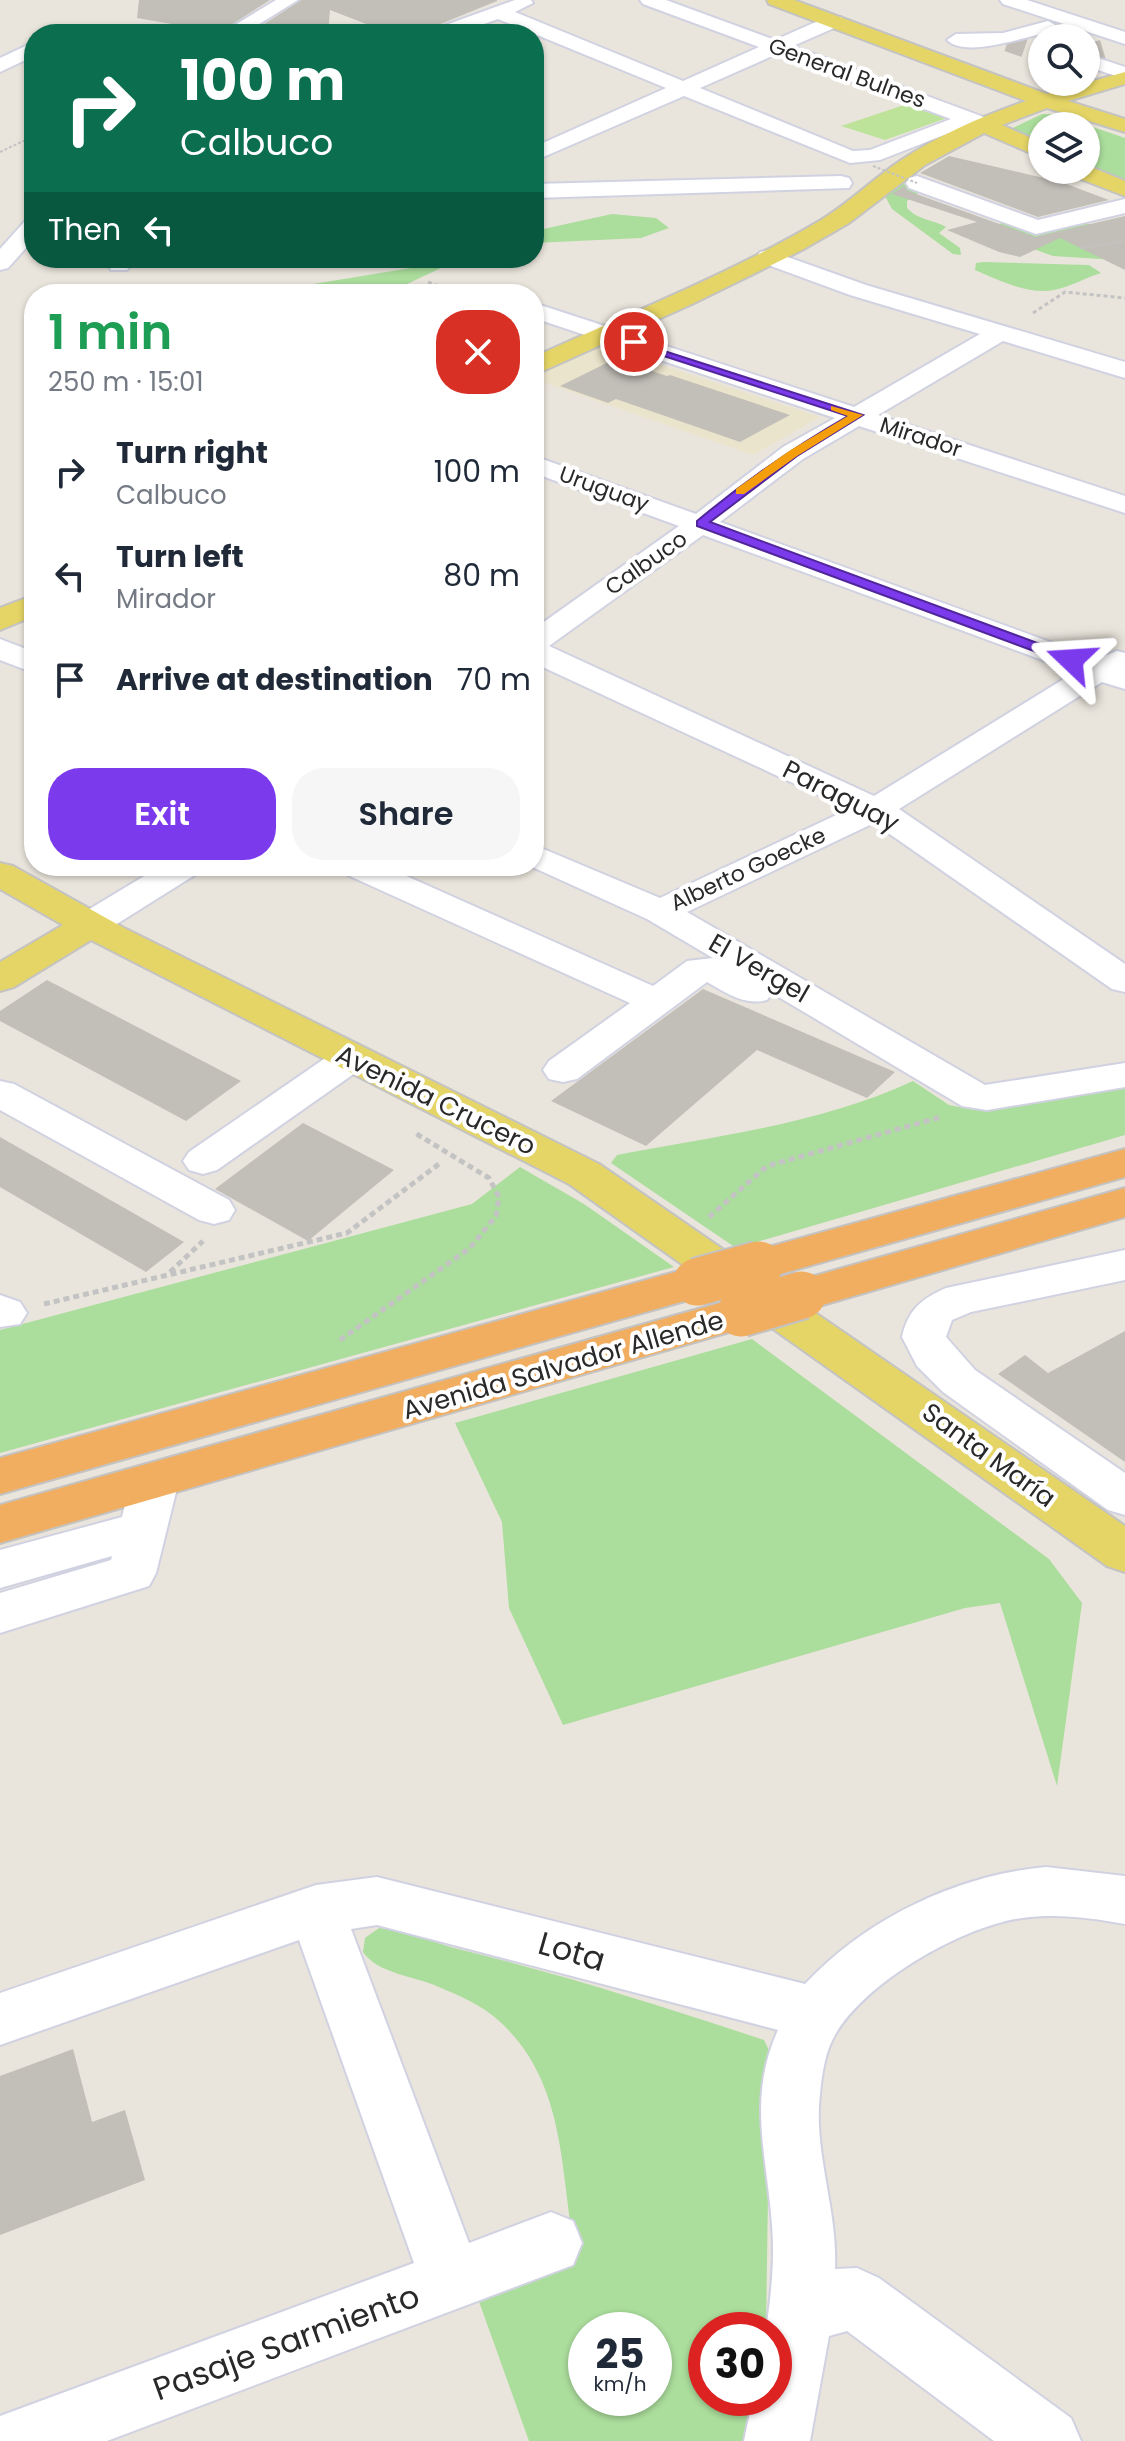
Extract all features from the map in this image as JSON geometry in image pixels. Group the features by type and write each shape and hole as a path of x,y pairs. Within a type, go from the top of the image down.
{"highway":[{"name":"Avenida Salvador Allende","path":"0,1476 1125,1163"},
{"name":"Avenida Salvador Allende","path":"0,1524 802,1295 1117,1213"}],"main road":[{"path":"776,0 1044,100 1125,126"},
{"path":"949,38 1021,44"},
{"path":"1100,81 1125,76"},
{"path":"1100,92 1125,101"},
{"path":"544,362 768,257 856,208 906,166 983,124 1053,96"},
{"name":"General Bulnes","path":"983,124 1028,145"},
{"path":"1100,179 1125,189"},
{"path":"0,620 24,609"},
{"name":"Avenida Crucero","path":"0,874 351,1058 584,1174 852,1359"},
{"path":"0,979 91,924"},
{"name":"Santa María","path":"852,1359 1125,1552"}],"street":[{"path":"247,24 289,0"},
{"path":"466,24 533,0"},
{"name":"General Bulnes","path":"649,0 983,124"},
{"path":"1009,0 1043,11 1064,24"},
{"path":"1043,11 1074,4"},
{"path":"498,12 527,24"},
{"path":"544,151 834,21"},
{"path":"544,31 864,162 954,124 983,124"},
{"path":"1021,44 1028,40"},
{"path":"1100,48 1125,76"},
{"path":"2,65 24,53"},
{"path":"2,65 24,68"},
{"path":"548,124 577,136"},
{"path":"544,191 841,183"},
{"path":"917,183 1023,224 1047,226 1125,206"},
{"path":"1084,217 1111,229"},
{"path":"0,228 24,225"},
{"path":"0,263 24,235"},
{"path":"768,257 858,290 1125,370"},
{"name":"Mirador","path":"544,313 1125,505"},
{"name":"Calbuco","path":"544,636 702,523 793,453 1002,332"},
{"name":"Uruguay","path":"544,468 1116,669"},
{"path":"0,648 24,659"},
{"name":"Paraguay","path":"544,656 876,809 1125,981"},
{"name":"Alberto Goecke","path":"660,911 876,809 1116,669"},
{"name":"El Vergel","path":"544,859 660,911 976,1097"},
{"path":"91,924 170,876"},
{"path":"377,876 659,1002"},
{"path":"563,1070 700,969 709,968 814,1024"},
{"path":"203,1161 351,1058"},
{"path":"976,1097 987,1098 1125,1075"},
{"path":"0,1093 214,1210"},
{"name":"Santa María","path":"1125,1265 961,1299 937,1309 927,1323 924,1337 933,1355 959,1381 1125,1497"},
{"path":"0,1613 132,1573 155,1480"},
{"path":"0,1569 144,1529"},
{"path":"777,2441 799,2320 804,2238 789,2120 798,2061 816,2013 872,1961 909,1934 948,1915 1010,1895 1036,1891 1087,1891 1125,1900"},
{"name":"Lota","path":"0,2019 316,1910 377,1901 466,1921 639,1970 816,2013"},
{"path":"316,1910 452,2280"},
{"name":"Pasaje Sarmiento","path":"20,2441 551,2243"},
{"path":"799,2320 817,2303 833,2299 857,2300 1048,2441"}],"path":[{"path":"0,152 24,141"},
{"path":"864,162 917,183"},
{"path":"428,282 434,284"},
{"path":"1059,294 1076,292 1125,298"},
{"path":"706,1220 767,1166 944,1116 976,1097"},
{"path":"332,1345 423,1284 479,1241 495,1222 498,1196 496,1186 489,1178 412,1131"},
{"path":"3,1312 355,1230 439,1164"},
{"path":"166,1275 213,1230 214,1210"}],"shaded area":[{"path":"600,345 820,417 753,455 544,382 544,371"}],"green space":[{"path":"904,105 947,118 885,140 841,126"},
{"path":"1028,121 1028,138 1011,129"},
{"path":"1100,129 1125,138 1125,184 1100,174"},
{"path":"908,183 921,191 907,201 907,208 946,227 939,233 960,248 961,255 953,254 892,209 886,198 895,188"},
{"path":"612,214 656,218 669,228 641,238 544,243 544,229"},
{"path":"1005,222 1087,223 1092,225 1117,260 1053,256 981,230"},
{"path":"976,263 1089,265 1101,273 1060,289 1044,291 1013,286 975,270"},
{"path":"411,268 441,268 407,284 313,284"},
{"path":"913,1081 949,1105 975,1110 1125,1083 1125,1135 736,1248 611,1163 617,1155 730,1135 842,1108"},
{"path":"520,1167 584,1204 674,1267 0,1453 0,1330 472,1204"},
{"path":"752,1339 1049,1559 1082,1603 1057,1786 1000,1603 965,1608 563,1725 509,1608 502,1522 455,1423"},
{"path":"379,1928 401,1931 614,1992 764,2040 781,2075 768,2194 766,2312 688,2312 688,2416 756,2416 751,2441 529,2441 472,2282 574,2247 556,2125 548,2097 536,2069 520,2044 492,2015 429,1983 378,1965 363,1952 365,1938"}],"building":[{"path":"139,0 270,0 233,24 172,24 137,18"},
{"path":"301,0 497,0 441,24 366,24 330,10 329,24 264,24"},
{"path":"949,156 1028,174 1028,184 1066,184 1109,200 1038,217 920,173"},
{"path":"904,186 908,191 1035,237 1125,216 1125,270 1060,238 1020,257 999,252 947,230 977,222 892,194"},
{"path":"615,359 790,415 740,442 616,399 608,403 560,386"},
{"path":"47,980 241,1081 186,1121 0,1021 0,1011"},
{"path":"703,989 895,1072 867,1098 757,1050 646,1146 551,1101"},
{"path":"303,1123 394,1170 308,1241 215,1189"},
{"path":"0,1137 184,1242 146,1272 0,1187"},
{"path":"1125,1331 1125,1462 998,1374 1025,1355 1048,1373"},
{"path":"73,2049 92,2122 125,2110 145,2180 0,2235 0,2076"}],"tunnel":[{"path":"1008,41 1025,47"}],"slow traffic":[{"path":"740,491 793,453 858,415 835,408"}],"route":[{"path":"634,342 858,415 793,453 702,523 1071,660"}]}
